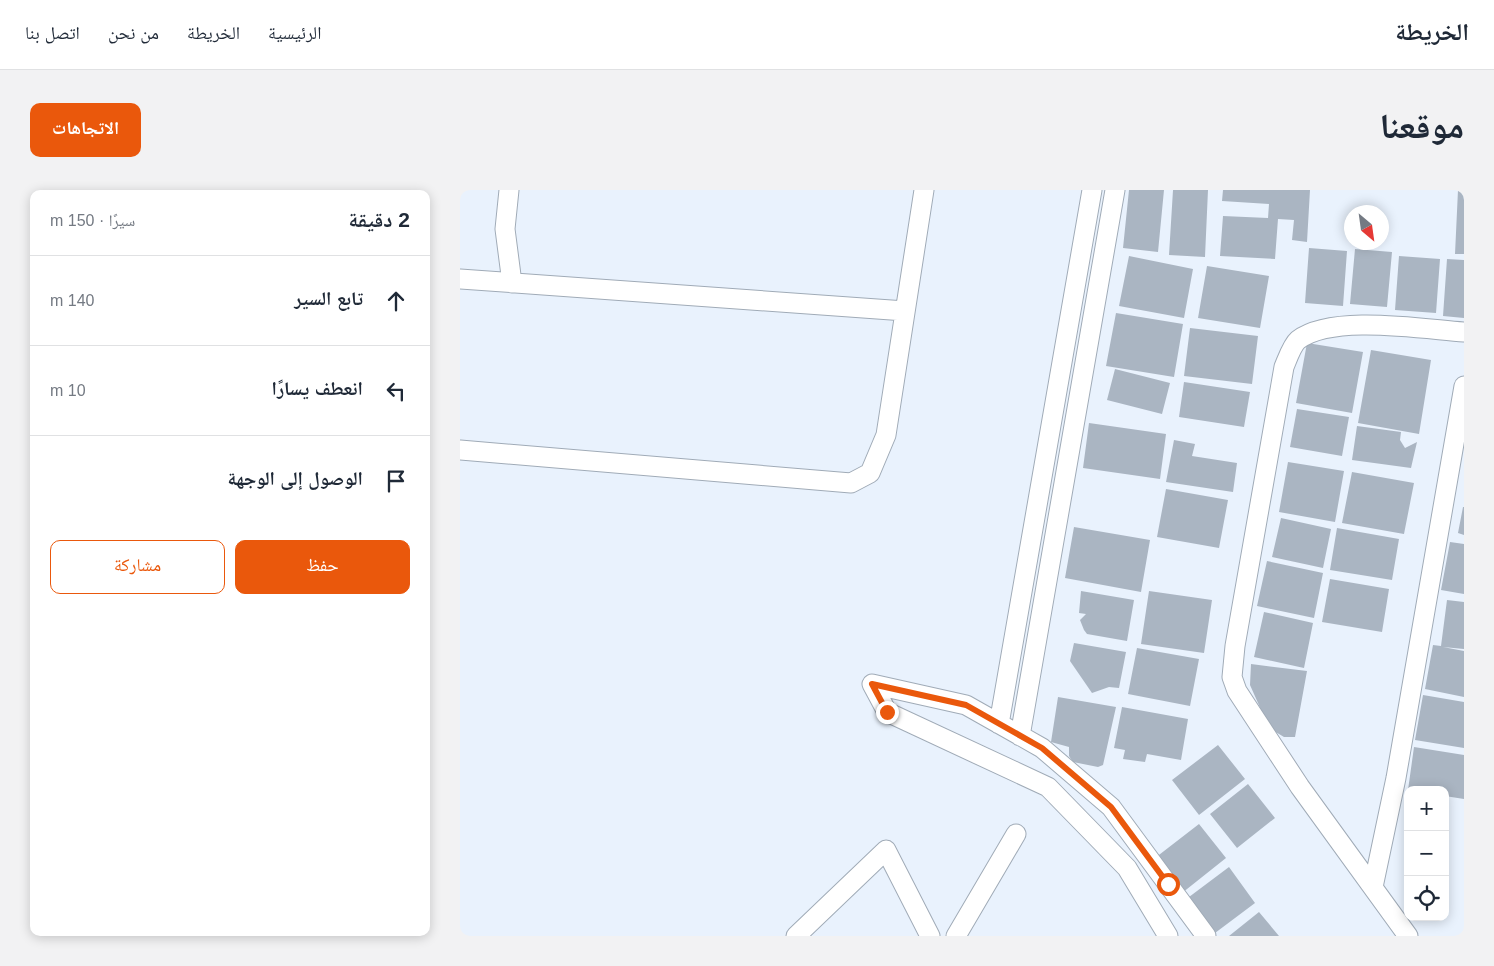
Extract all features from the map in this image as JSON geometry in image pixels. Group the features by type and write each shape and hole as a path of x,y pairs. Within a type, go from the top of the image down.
{"street":[{"path":"509,190 505,229 512,283"},
{"path":"460,450 851,483 870,473 886,435 924,190"},
{"path":"999,724 1092,190"},
{"path":"1020,736 1115,190"},
{"path":"460,279 906,310"},
{"path":"1408,936 1300,787 1237,691 1232,677 1235,646 1284,367 1297,340 1318,331 1361,324 1464,332"},
{"path":"1373,887 1396,778 1464,386"},
{"path":"1168,936 1127,868 1048,788 887,712 872,684 966,705 1042,748 1111,807 1206,936"},
{"path":"956,936 1016,834"},
{"path":"796,936 886,850 930,936"}],"building":[{"path":"1129,190 1164,190 1158,252 1123,248"},
{"path":"1173,190 1208,190 1205,257 1169,255"},
{"path":"1223,190 1310,190 1307,242 1292,240 1294,220 1278,219 1275,259 1220,256 1223,216 1268,218 1269,204 1222,201"},
{"path":"1458,190 1464,190 1464,254 1455,254"},
{"path":"1309,248 1347,251 1343,306 1305,303"},
{"path":"1355,250 1392,252 1387,307 1350,304"},
{"path":"1129,256 1193,269 1184,318 1119,306"},
{"path":"1399,256 1440,259 1436,313 1395,310"},
{"path":"1447,259 1464,260 1464,318 1443,316"},
{"path":"1207,266 1269,276 1260,328 1198,318"},
{"path":"1116,313 1183,324 1174,377 1106,366"},
{"path":"1190,328 1258,336 1252,384 1184,376"},
{"path":"1307,343 1363,352 1352,413 1296,403"},
{"path":"1371,350 1431,360 1419,434 1358,423"},
{"path":"1115,369 1170,383 1162,414 1107,400"},
{"path":"1184,382 1250,392 1244,427 1179,417"},
{"path":"1297,409 1349,417 1342,456 1290,447"},
{"path":"1089,423 1166,434 1160,479 1083,468"},
{"path":"1357,426 1401,432 1400,440 1405,448 1417,442 1411,468 1352,460"},
{"path":"1174,440 1195,444 1192,456 1237,463 1233,492 1166,482"},
{"path":"1288,462 1344,471 1335,522 1279,512"},
{"path":"1352,472 1414,483 1404,534 1342,523"},
{"path":"1166,489 1228,500 1219,548 1157,537"},
{"path":"1464,507 1464,535 1458,533"},
{"path":"1281,518 1331,529 1323,568 1272,557"},
{"path":"1074,527 1150,540 1141,592 1065,578"},
{"path":"1337,528 1399,539 1392,580 1330,570"},
{"path":"1450,542 1464,544 1464,594 1441,590"},
{"path":"1267,561 1323,573 1314,618 1257,606"},
{"path":"1330,579 1389,589 1382,632 1322,622"},
{"path":"1081,591 1134,600 1127,641 1087,634 1080,620 1086,614 1079,613"},
{"path":"1149,591 1212,600 1204,653 1141,644"},
{"path":"1447,600 1464,602 1464,649 1443,647 1464,651 1464,697 1425,689 1433,645 1441,646"},
{"path":"1264,612 1313,623 1304,668 1254,657"},
{"path":"1074,643 1126,652 1119,688 1109,687 1092,693 1070,661"},
{"path":"1137,648 1199,659 1190,706 1128,694"},
{"path":"1251,664 1307,671 1295,737 1284,737 1274,731 1262,712 1250,685"},
{"path":"1423,695 1464,702 1464,748 1415,740"},
{"path":"1058,697 1116,707 1103,765 1098,767 1073,762 1069,756 1069,747 1051,742"},
{"path":"1122,707 1188,719 1181,760 1147,754 1145,762 1123,759 1125,750 1114,748"},
{"path":"1218,745 1245,779 1199,815 1172,780"},
{"path":"1414,747 1464,755 1464,799 1449,797 1449,786 1409,786"},
{"path":"1248,784 1275,818 1237,848 1210,814"},
{"path":"1199,824 1226,858 1182,893 1155,858"},
{"path":"1229,867 1255,903 1211,936 1185,900"},
{"path":"1259,912 1279,936 1229,936"}],"route":[{"path":"887,712 872,684 966,705 1042,748 1111,807 1168,884"}]}
